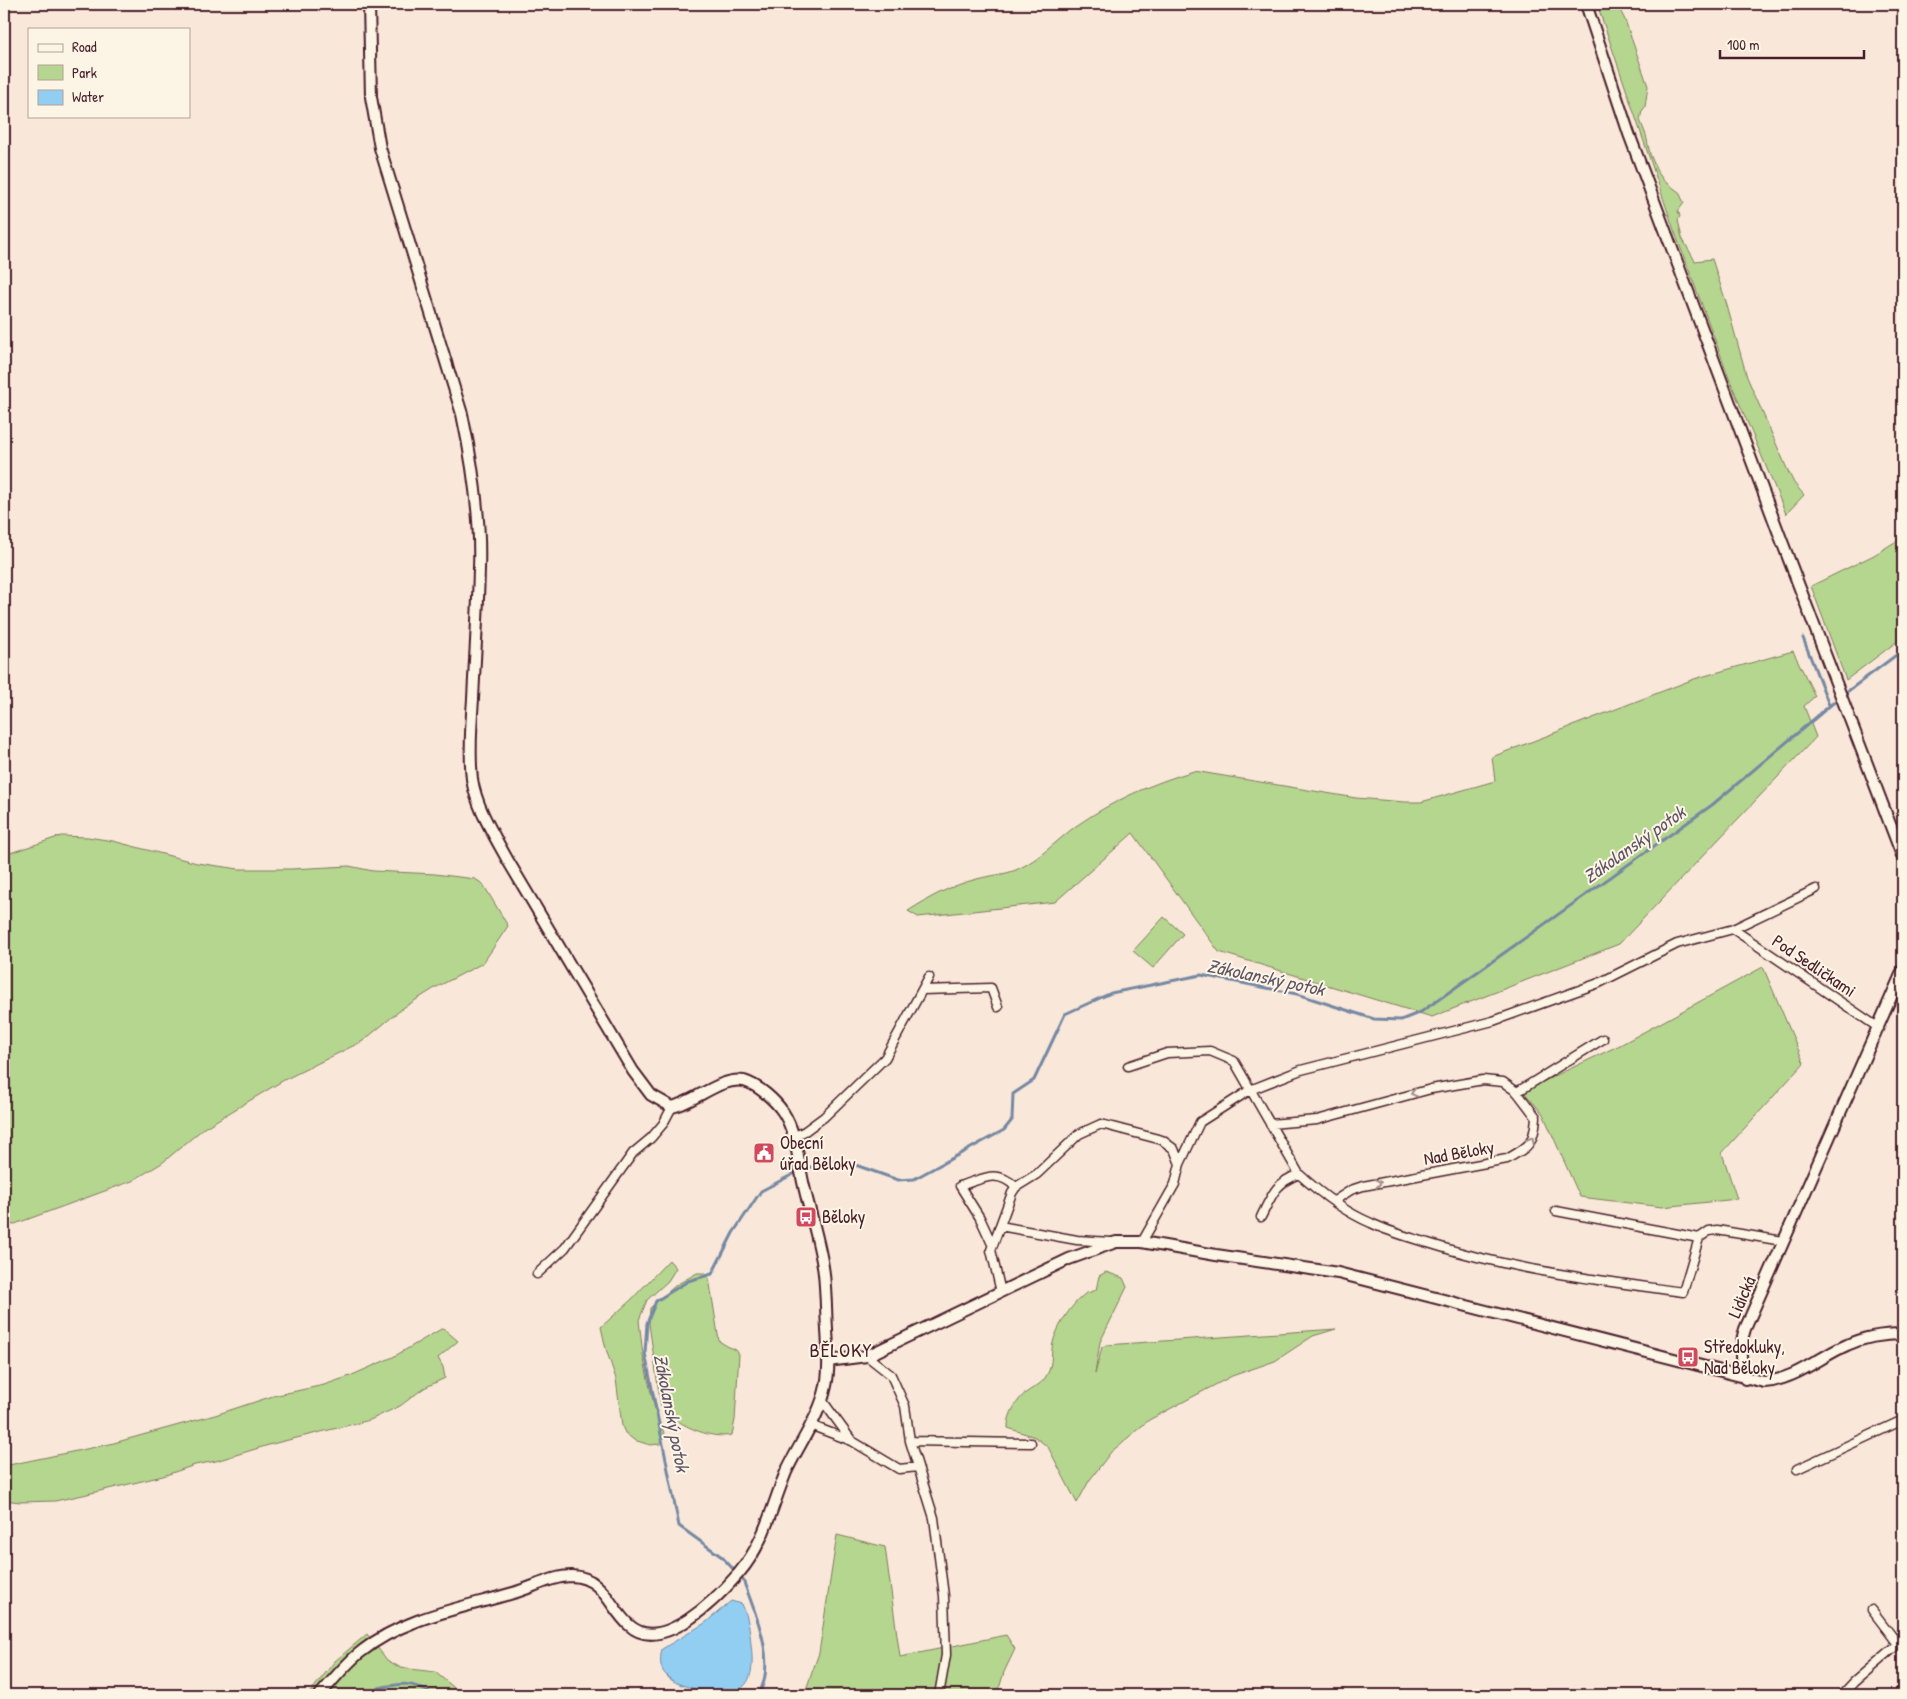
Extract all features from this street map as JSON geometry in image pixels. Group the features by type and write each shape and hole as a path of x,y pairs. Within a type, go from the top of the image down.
{"street":[{"path":"320,1695 360,1652 375,1641 409,1624 556,1579 574,1576 592,1582 604,1592 630,1627 643,1633 668,1631 688,1622 740,1572 762,1537 787,1472 822,1400 826,1385 828,1360 824,1272 793,1137 784,1113 763,1092 745,1081 729,1081 691,1101 672,1107 651,1095 633,1071 507,859 488,825 472,780 470,746 479,567 478,517 471,458 462,414 380,148 371,98 369,4"},
{"path":"1586,4 1629,134 1781,540 1901,843 1903,858"},
{"name":"Pod Sedličkami","path":"1250,1090 1301,1070 1493,1021 1599,983 1677,944 1733,929 1816,889"},
{"name":"Pod Sedličkami","path":"1733,929 1879,1028"},
{"name":"Lidická","path":"1745,1379 1741,1364 1741,1343 1783,1241 1879,1028 1903,970"},
{"path":"793,1137 824,1117 885,1058 929,977"},
{"path":"922,990 991,988 998,1007"},
{"path":"1517,1092 1603,1039"},
{"path":"1128,1066 1167,1052 1210,1051 1234,1061 1299,1174 1334,1201 1370,1223 1470,1257 1557,1274 1683,1292 1700,1238 1709,1231 1716,1230 1783,1241"},
{"name":"Nad Běloky","path":"1270,1124 1317,1120 1431,1089 1483,1080 1502,1082 1517,1092 1536,1117 1535,1134 1527,1148 1507,1159 1363,1186 1351,1190 1334,1201"},
{"path":"1142,1242 1175,1184 1180,1164 1200,1122 1250,1090"},
{"path":"537,1274 565,1248 633,1153 651,1138 663,1124 672,1107"},
{"path":"1001,1292 991,1250 1016,1186 1037,1174 1079,1134 1100,1124 1162,1140 1174,1149 1180,1164"},
{"path":"1261,1217 1275,1188 1288,1178 1299,1174"},
{"path":"992,1244 980,1218 960,1186 997,1175 1016,1186"},
{"path":"1556,1211 1700,1238"},
{"path":"1000,1226 1077,1240 1142,1242 1338,1273 1745,1379 1764,1382 1777,1381 1798,1372 1846,1345 1868,1337 1903,1334"},
{"path":"828,1360 867,1356 1069,1259 1116,1242"},
{"path":"867,1356 891,1374 905,1406 910,1442 934,1518 944,1596 946,1655 939,1695"},
{"path":"822,1400 852,1441"},
{"path":"1798,1469 1844,1446 1902,1423"},
{"path":"810,1425 852,1441 899,1469 918,1467"},
{"path":"910,1442 1031,1443"},
{"path":"1842,1695 1854,1682 1900,1642 1872,1610"}],"green space":[{"path":"1597,4 1617,4 1625,20 1648,86 1645,107 1640,120 1646,135 1650,154 1657,171 1664,181 1679,192 1684,203 1678,211 1680,216 1678,220 1682,238 1695,261 1712,259 1747,377 1788,471 1794,483 1804,495 1786,514 1733,388 1674,230"},
{"path":"1903,537 1903,637 1846,680 1811,586 1874,555"},
{"path":"1793,651 1815,696 1804,706 1816,737 1619,944 1432,1017 1219,952 1133,833 1055,902 918,917 908,911 950,888 1018,869 1041,855 1076,826 1118,801 1163,781 1194,771 1356,798 1421,802 1495,781 1492,757 1694,679"},
{"path":"61,836 88,837 113,841 197,863 239,869 349,866 373,871 435,874 475,879 483,884 508,926 483,963 435,988 403,1008 363,1041 284,1080 204,1128 162,1163 132,1181 4,1228 4,855"},
{"path":"1164,917 1183,934 1153,968 1133,951"},
{"path":"1763,967 1804,1063 1722,1153 1737,1199 1662,1207 1580,1197 1543,1114 1523,1091 1620,1045"},
{"path":"669,1260 676,1268 668,1281 647,1300 639,1320 648,1379 656,1414 665,1435 660,1444 650,1445 634,1440 625,1433 622,1426 616,1379 601,1327 631,1300"},
{"path":"1106,1272 1123,1278 1127,1287 1100,1342 1095,1374 1102,1347 1106,1345 1336,1329 1313,1336 1275,1361 1232,1376 1149,1420 1111,1452 1089,1481 1077,1503 1048,1447 1035,1437 1008,1428 1008,1423 1013,1408 1020,1399 1041,1382 1049,1371 1053,1342 1064,1319 1074,1304 1086,1293 1096,1290 1099,1276"},
{"path":"697,1273 706,1273 709,1278 719,1341 736,1350 739,1354 735,1420 732,1435 723,1436 703,1433 684,1425 661,1407 649,1324 650,1308 676,1285"},
{"path":"443,1328 458,1341 438,1358 443,1367 445,1378 424,1388 400,1406 370,1420 272,1444 216,1461 195,1465 163,1476 83,1495 55,1501 20,1502 4,1500 4,1466 110,1444 215,1415 273,1396 324,1385 393,1357"},
{"path":"837,1535 885,1547 900,1657 1006,1635 1015,1649 1004,1672 997,1695 804,1695 819,1653"},
{"path":"367,1634 387,1660 401,1668 435,1672 463,1695 308,1695 335,1661"}],"water":[{"path":"731,1601 742,1604 746,1614 751,1639 752,1660 748,1681 742,1688 724,1693 689,1687 669,1678 661,1666 662,1649 705,1623"}],"waterway":[{"path":"1803,638 1829,705"},
{"name":"Zákolanský potok","path":"1844,694 1903,650"},
{"name":"Zákolanský potok","path":"734,1570 722,1557 679,1526 645,1353 647,1323 656,1301 688,1281 712,1274 733,1233 761,1191 801,1170 831,1161 847,1162 898,1180 914,1179 1004,1130 1012,1120 1013,1094 1034,1080 1065,1014 1111,993 1201,975 1297,994 1374,1019 1401,1020 1421,1012 1712,805 1839,698"},
{"name":"Zákolanský potok","path":"743,1580 758,1622 765,1653 766,1668 764,1682 758,1695"},
{"name":"Zákolanský potok","path":"374,1695 379,1688 401,1684 419,1687 433,1695"},
{"name":"Zákolanský potok","path":"607,1695 626,1692 641,1695"}],"place":[{"name":"Obecní úřad Běloky","path":"764,1153"},
{"name":"Běloky","path":"806,1217"},
{"name":"Středokluky, Nad Běloky","path":"1688,1357"}],"district":[{"name":"BĚLOKY","path":"841,1350"}]}
